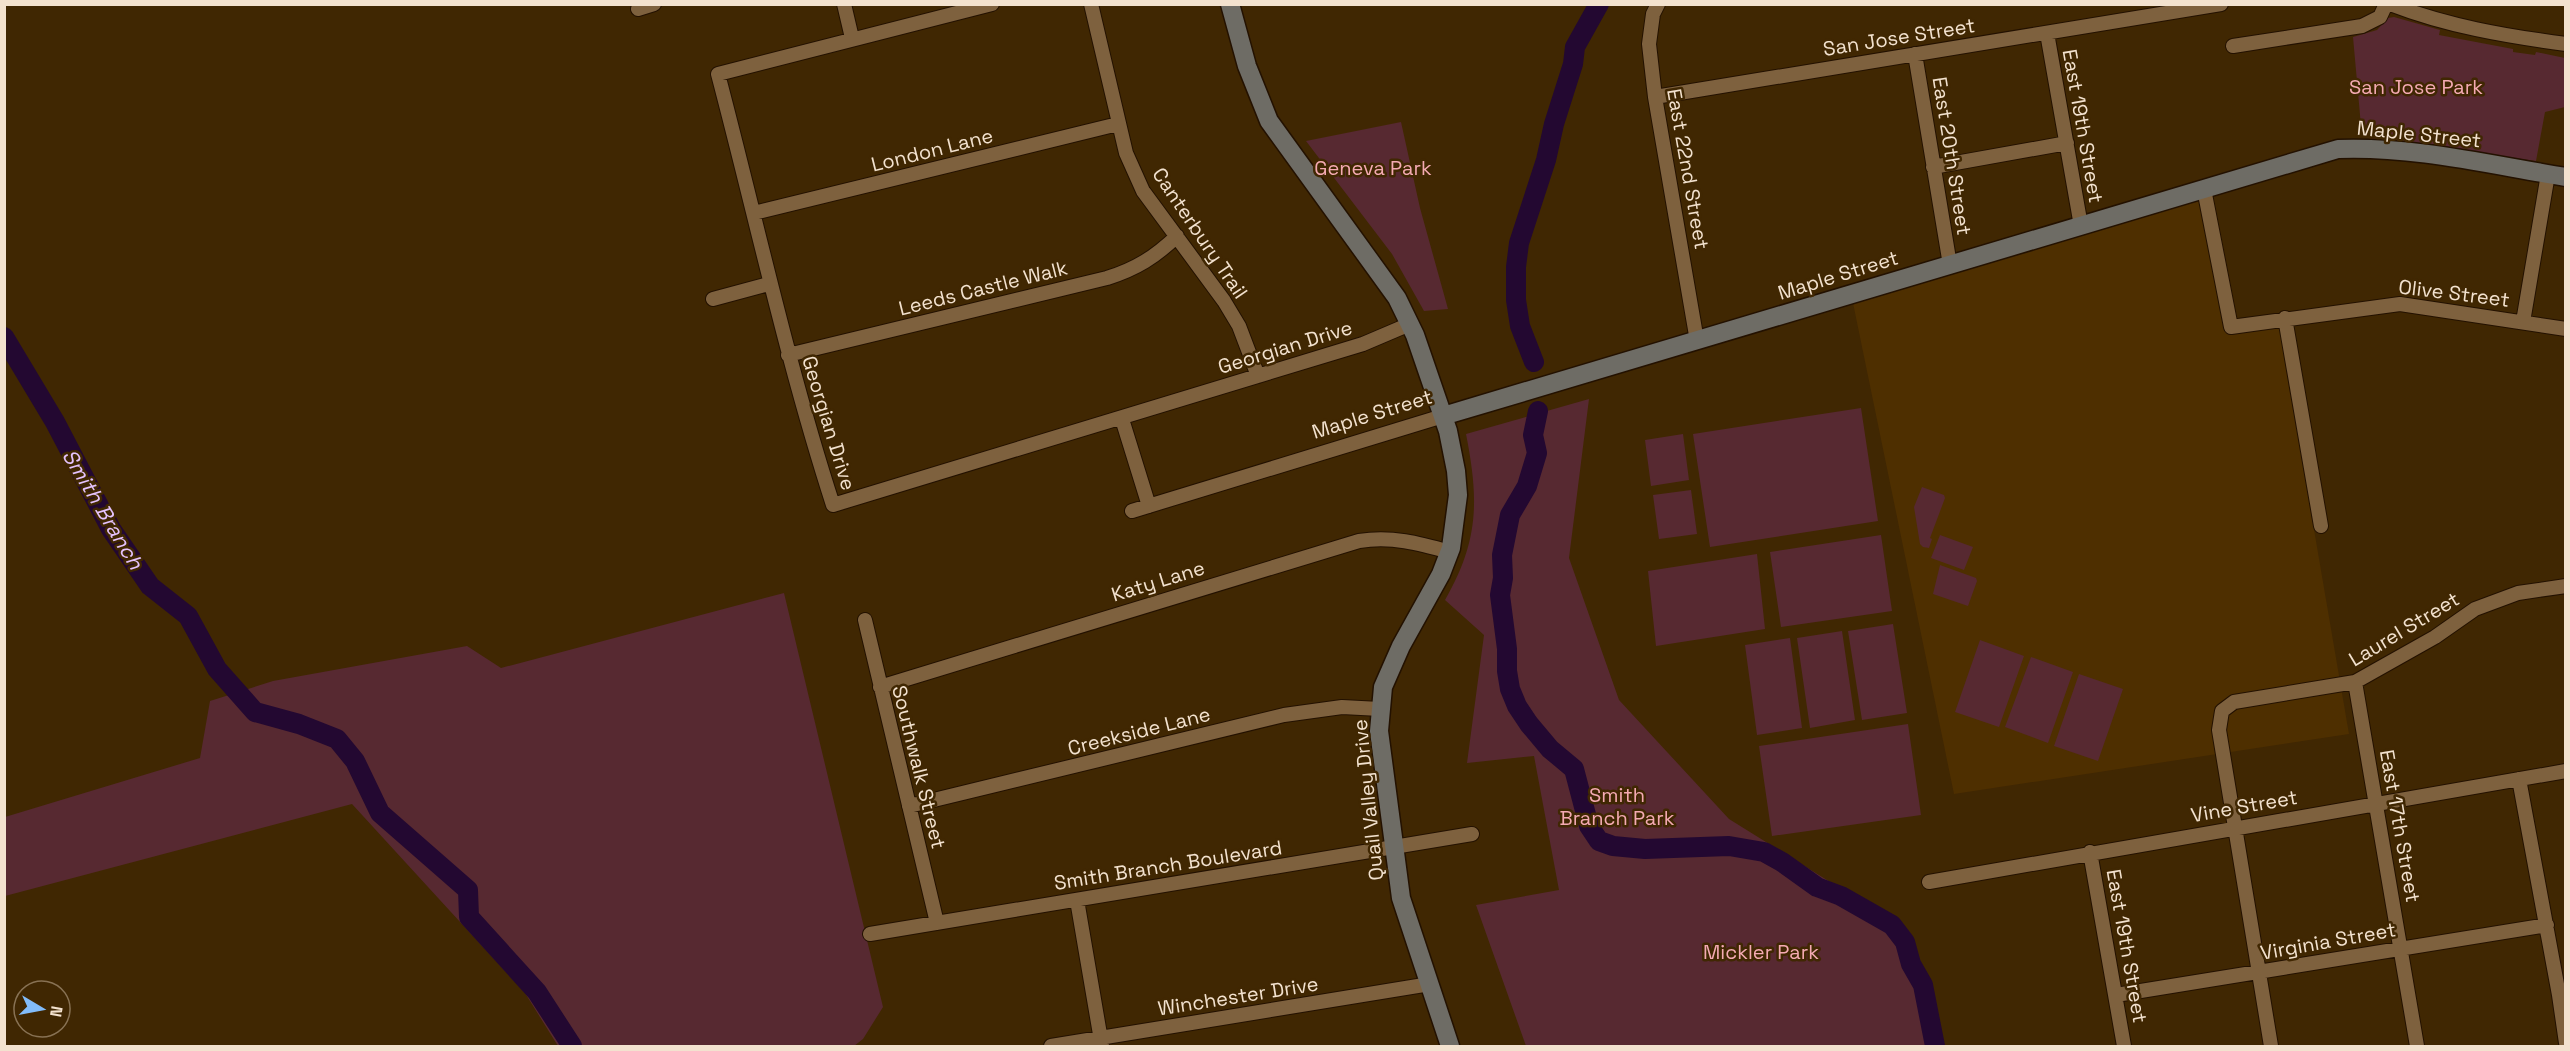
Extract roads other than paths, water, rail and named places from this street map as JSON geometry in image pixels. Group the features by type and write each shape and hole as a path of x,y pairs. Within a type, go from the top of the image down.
{"street":[{"path":"638,9 654,4"},
{"path":"844,4 852,38"},
{"name":"Georgian Drive","path":"992,4 718,74 804,416 833,505 1363,344 1410,324"},
{"name":"Canterbury Trail","path":"1091,4 1126,153 1143,191 1224,301 1239,326 1257,376"},
{"name":"Quail Valley Drive","path":"1230,4 1247,66 1269,121 1293,157 1369,257 1397,298 1410,324 1443,416 1456,471 1458,495 1450,552 1438,581 1401,646 1383,687 1379,731 1401,898 1450,1047"},
{"name":"East 22nd Street","path":"1658,4 1653,14 1649,44 1655,97 1697,341"},
{"name":"San Jose Street","path":"1655,97 2221,4"},
{"path":"2233,46 2362,26 2380,17 2388,4 2451,25 2477,31 2565,44"},
{"name":"East 19th Street","path":"2047,33 2081,226"},
{"name":"East 20th Street","path":"1915,54 1950,265"},
{"name":"London Lane","path":"754,213 1118,124"},
{"path":"1934,167 2067,143"},
{"name":"Maple Street","path":"1131,512 1443,416 2338,148 2400,151 2557,175"},
{"path":"2523,322 2557,175"},
{"name":"Olive Street","path":"2204,189 2231,327 2400,304 2565,329"},
{"name":"Leeds Castle Walk","path":"788,355 1107,278 1131,270 1154,257 1177,236"},
{"path":"713,299 769,284"},
{"path":"2285,318 2321,526"},
{"path":"1122,418 1149,506"},
{"name":"Katy Lane","path":"880,687 1359,541 1381,538 1401,539 1450,552"},
{"name":"Laurel Street","path":"2234,827 2219,730 2222,711 2227,707 2234,702 2355,682 2435,637 2475,609 2518,593 2565,586"},
{"name":"Southwalk Street","path":"865,620 937,923"},
{"name":"East 17th Street","path":"2355,682 2417,1047"},
{"name":"Creekside Lane","path":"909,806 1284,715 1342,707 1380,709"},
{"name":"Vine Street","path":"1929,882 2090,852 2565,771"},
{"path":"2519,779 2562,994 2565,1043"},
{"path":"2234,827 2271,1047"},
{"name":"Smith Branch Boulevard","path":"870,934 1394,849 1472,834"},
{"name":"East 19th Street","path":"2090,852 2124,1047"},
{"path":"1077,900 1101,1043"},
{"name":"Virginia Street","path":"2116,995 2547,925"},
{"name":"Winchester Drive","path":"1051,1047 1101,1043 1430,984"}],"waterway":[{"path":"1534,362 1520,326 1516,300 1519,243 1546,160 1554,124 1573,64 1575,47 1599,4"},
{"name":"Smith Branch","path":"4,337 55,422 111,529 150,586 188,616 217,669 255,712 299,724 337,739 355,761 380,813 468,890 469,917 537,992 572,1046"},
{"path":"1538,411 1533,435 1537,453 1527,486 1510,515 1502,555 1503,578 1500,595 1507,649 1507,671 1510,689 1517,706 1529,724 1550,749 1574,769 1589,826 1599,841 1613,846 1645,849 1729,846 1764,852 1817,887 1841,896 1892,925 1905,942 1911,964 1923,985 1935,1046"}],"park label":[{"name":"San Jose Park","path":"2416,87"},
{"name":"Geneva Park","path":"1373,168"},
{"name":"Smith Branch Park","path":"1617,806"},
{"name":"Mickler Park","path":"1761,952"}]}
